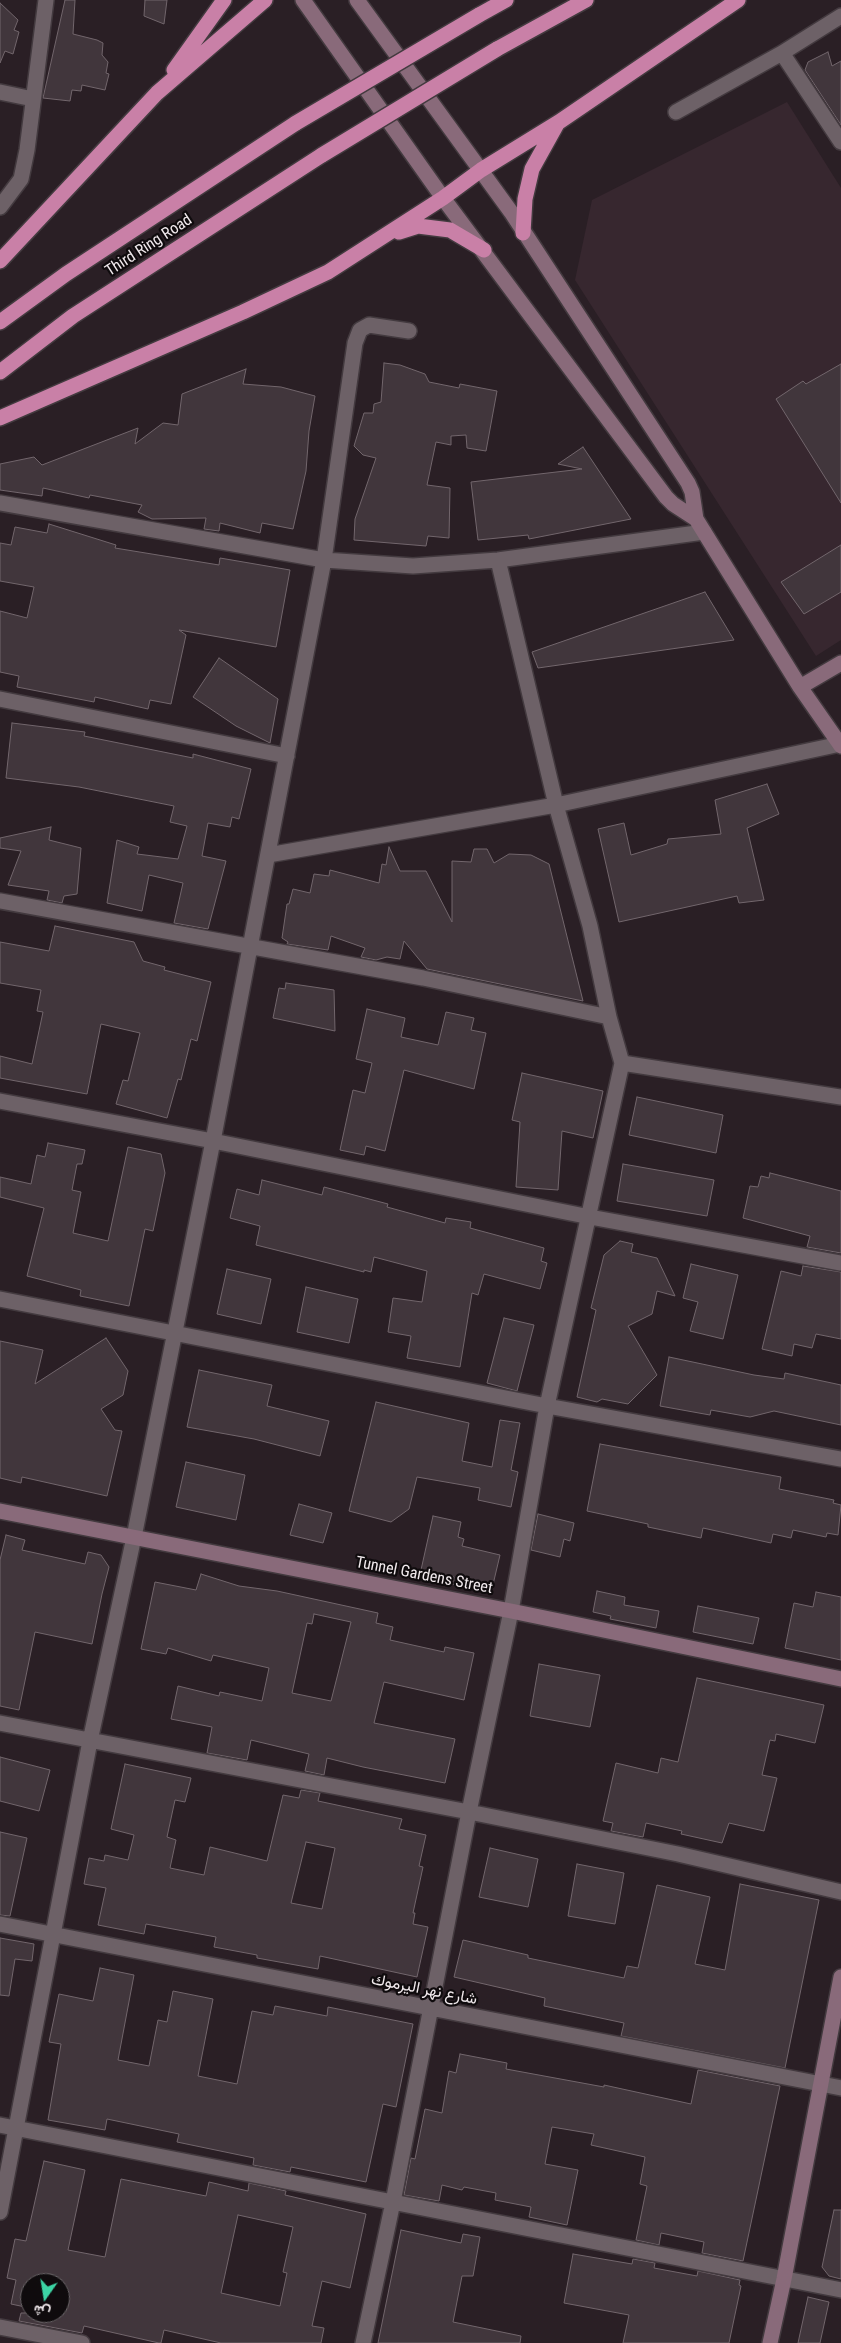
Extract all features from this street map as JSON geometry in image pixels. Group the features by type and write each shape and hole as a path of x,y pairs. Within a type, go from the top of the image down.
{"highway":[{"path":"157,94 224,0"},
{"path":"0,261 157,94 264,0"},
{"name":"Third Ring Road","path":"0,322 66,274 296,123 506,0"},
{"name":"Third Ring Road","path":"0,372 73,316 322,155 497,49 586,0"},
{"path":"0,418 243,312 328,272 443,198 481,170 559,122 738,0"},
{"path":"523,233 525,199 532,169 559,122"},
{"path":"381,238 418,226 432,226 450,230 484,250"}],"main road":[{"path":"303,0 443,198 484,250 666,497 673,504 696,519"},
{"path":"357,0 481,170 688,484 692,492 696,519 800,687 840,745"},
{"path":"800,687 841,663"},
{"name":"Tunnel Gardens Street","path":"0,1511 511,1611 841,1679"},
{"path":"770,2343 784,2279 819,2084 841,1977"}],"street":[{"path":"0,207 21,179 34,99 46,0"},
{"path":"676,112 782,53 841,16"},
{"path":"782,53 841,142"},
{"path":"0,92 34,99"},
{"path":"0,2212 90,1741 134,1537 175,1332 287,756 324,560 355,343 360,330 369,325 409,332"},
{"path":"0,503 324,560 413,566 498,560 704,532"},
{"path":"362,2343 393,2202 469,1812 511,1611 547,1406 590,1217 622,1064 609,1017 590,926 556,806 498,560"},
{"path":"0,699 287,756"},
{"path":"268,855 556,806 840,745"},
{"path":"0,901 249,948 423,978 609,1017"},
{"path":"622,1064 841,1097"},
{"path":"0,1101 213,1141 590,1217 841,1263"},
{"path":"0,1299 547,1406 841,1459"},
{"path":"0,1723 469,1812 678,1854 841,1892"},
{"name":"شارع نهر اليرموك","path":"0,1924 430,2010 841,2088"},
{"path":"0,2125 841,2290"},
{"path":"0,2327 82,2343"}],"shaded area":[{"path":"787,102 841,188 841,640 816,656 575,280 592,200"}],"building":[{"path":"65,0 75,0 73,34 103,43 102,55 108,62 106,73 109,74 105,90 82,85 81,91 72,90 70,101 43,98"},
{"path":"145,0 167,0 164,24 144,16"},
{"path":"0,3 18,20 14,30 19,32 13,54 5,51 0,63"},
{"path":"828,52 832,66 841,61 841,125 805,70 808,62"},
{"path":"384,363 400,365 425,374 429,382 459,388 460,384 497,391 486,451 467,448 466,435 451,436 451,445 436,442 427,485 450,488 449,538 428,536 426,546 354,540 355,519 376,458 363,455 354,446 364,413 373,413 374,404 381,402"},
{"path":"841,364 841,503 776,399 803,381 806,384"},
{"path":"246,369 243,384 281,387 315,396 309,431 306,471 293,529 262,523 260,533 220,523 219,531 204,529 206,518 152,519 138,512 142,505 90,495 89,498 43,488 42,496 0,490 0,464 34,457 42,465 138,428 135,444 163,423 178,425 182,394"},
{"path":"583,447 631,519 529,539 528,535 478,540 471,482 582,469 558,464"},
{"path":"49,524 116,545 115,548 219,565 220,558 290,570 276,647 179,630 186,635 171,704 150,700 148,709 95,697 94,702 17,687 19,676 0,672 0,611 27,618 34,587 0,581 0,543 11,545 15,527 47,533"},
{"path":"841,545 841,592 804,614 781,582"},
{"path":"705,592 734,640 538,668 532,652"},
{"path":"219,658 278,699 270,743 236,726 193,697"},
{"path":"12,723 85,732 84,736 193,758 193,754 251,769 239,819 232,817 230,827 208,823 202,856 226,861 208,929 174,923 183,883 149,875 142,911 107,903 117,840 139,847 137,854 178,859 187,826 170,822 174,806 79,787 6,778"},
{"path":"767,784 779,814 747,828 764,900 739,903 737,896 619,922 598,829 624,823 631,855 667,844 668,839 721,834 715,800"},
{"path":"51,827 49,840 81,848 77,894 64,896 62,903 47,900 49,891 8,885 21,851 0,848 0,838"},
{"path":"389,847 400,871 426,871 452,922 452,861 471,862 474,849 487,849 494,863 509,854 531,855 549,864 583,1001 427,969 404,941 400,959 387,957 376,960 361,957 365,948 331,936 328,950 287,944 288,942 282,938 287,904 289,904 293,889 310,893 314,874 329,876 330,870 379,883 382,864 386,865"},
{"path":"55,926 134,942 143,961 165,967 164,970 211,982 197,1041 191,1039 181,1080 178,1079 167,1118 116,1104 123,1080 128,1081 140,1033 101,1024 87,1094 0,1078 0,1056 32,1064 43,1012 37,1011 41,990 0,983 0,942 49,951"},
{"path":"286,983 334,990 335,1031 273,1018 279,988 285,989"},
{"path":"367,1009 405,1018 401,1037 438,1045 446,1012 474,1018 471,1030 486,1033 474,1089 404,1070 385,1151 366,1146 364,1155 340,1150 353,1090 365,1093 372,1063 356,1059"},
{"path":"522,1073 603,1091 593,1138 562,1131 558,1190 516,1187 520,1122 512,1120"},
{"path":"637,1097 723,1115 716,1153 629,1135"},
{"path":"48,1143 85,1150 82,1164 77,1164 72,1190 81,1192 73,1233 108,1241 128,1147 161,1154 165,1173 153,1231 145,1229 129,1306 80,1296 81,1290 27,1276 44,1208 0,1197 0,1177 31,1184 37,1155 45,1157"},
{"path":"623,1164 714,1180 707,1216 617,1201"},
{"path":"770,1173 841,1191 841,1253 807,1247 810,1236 743,1218 750,1186 758,1187 761,1176 769,1178"},
{"path":"262,1180 322,1195 324,1187 388,1204 387,1207 445,1223 446,1218 471,1222 470,1228 544,1248 541,1261 547,1263 540,1289 484,1274 478,1295 472,1293 460,1367 407,1358 411,1336 388,1332 393,1298 422,1302 427,1271 374,1257 371,1272 364,1270 364,1272 256,1245 260,1226 230,1218 237,1189 259,1195"},
{"path":"620,1241 633,1244 631,1252 657,1258 675,1296 657,1291 652,1314 628,1326 657,1375 628,1404 602,1399 597,1402 577,1397 596,1310 591,1308 604,1255"},
{"path":"691,1264 738,1275 723,1339 690,1331 698,1302 683,1298"},
{"path":"803,1266 841,1272 841,1339 816,1334 812,1348 794,1344 792,1356 762,1349 781,1271 801,1276"},
{"path":"227,1269 271,1279 261,1324 217,1314"},
{"path":"306,1287 358,1299 349,1343 297,1332"},
{"path":"504,1318 534,1325 517,1391 487,1383"},
{"path":"106,1338 128,1371 123,1395 101,1409 115,1430 122,1431 107,1496 22,1477 21,1483 0,1478 0,1341 43,1350 35,1384"},
{"path":"669,1357 754,1375 784,1379 785,1373 841,1385 841,1425 774,1411 750,1417 711,1410 710,1415 660,1406"},
{"path":"199,1370 272,1385 267,1406 329,1421 320,1456 254,1439 187,1427"},
{"path":"376,1402 469,1423 462,1461 492,1467 500,1420 520,1423 511,1470 518,1472 511,1507 478,1500 480,1488 417,1477 409,1509 391,1522 349,1511"},
{"path":"600,1444 781,1477 779,1489 834,1500 833,1503 841,1505 838,1535 827,1533 826,1537 793,1530 791,1538 773,1534 771,1543 703,1528 701,1538 648,1527 648,1524 587,1511"},
{"path":"186,1462 245,1475 236,1520 176,1507"},
{"path":"299,1504 332,1513 323,1543 290,1535"},
{"path":"538,1514 574,1523 570,1541 564,1539 560,1557 531,1550"},
{"path":"433,1516 461,1522 458,1537 464,1539 462,1546 500,1555 491,1593 452,1584 454,1577 421,1570"},
{"path":"6,1535 25,1540 22,1550 85,1564 88,1552 101,1555 109,1567 92,1644 35,1632 19,1710 0,1706 0,1560"},
{"path":"201,1574 239,1586 277,1591 378,1613 376,1623 393,1627 390,1640 444,1652 445,1647 474,1653 464,1700 384,1682 374,1723 455,1739 445,1783 327,1758 324,1775 305,1771 309,1754 251,1740 247,1760 207,1753 212,1727 171,1719 178,1686 219,1696 220,1692 262,1701 269,1668 213,1655 211,1661 168,1648 166,1654 141,1649 155,1582 196,1590","holes":["314,1614 351,1622 331,1701 292,1693 307,1623 312,1624"]},
{"path":"597,1591 625,1597 624,1605 659,1611 656,1628 610,1619 611,1616 593,1612"},
{"path":"816,1592 841,1597 841,1660 785,1648 794,1603 813,1607"},
{"path":"698,1606 759,1618 753,1644 693,1632"},
{"path":"539,1664 600,1675 590,1727 530,1716"},
{"path":"697,1678 824,1705 815,1743 776,1734 775,1741 770,1740 762,1775 777,1778 764,1831 729,1823 722,1843 681,1834 682,1831 646,1823 643,1837 611,1831 613,1823 603,1821 616,1763 658,1773 661,1758 678,1762"},
{"path":"0,1757 50,1770 39,1811 0,1801"},
{"path":"125,1764 191,1778 185,1802 175,1800 167,1837 176,1840 170,1868 204,1875 210,1847 267,1861 283,1795 299,1798 301,1790 320,1793 318,1801 402,1819 399,1829 426,1835 419,1866 423,1867 413,1913 415,1913 413,1924 428,1927 417,1977 320,1956 318,1969 257,1958 257,1955 214,1947 216,1937 146,1924 144,1934 98,1925 106,1888 84,1884 89,1858 104,1861 105,1855 128,1860 134,1835 111,1829","holes":["306,1842 335,1848 322,1909 291,1903"]},
{"path":"0,1832 27,1838 10,1916 0,1915"},
{"path":"490,1848 538,1859 528,1907 479,1897"},
{"path":"577,1864 624,1873 615,1924 568,1916"},
{"path":"740,1884 819,1900 785,2068 621,2036 624,2023 544,2006 545,1998 454,1977 463,1940 528,1955 528,1958 624,1978 627,1966 638,1968 657,1885 710,1897 695,1964 725,1970"},
{"path":"0,1938 34,1944 32,1961 15,1959 9,1996 0,1995"},
{"path":"100,1968 134,1975 118,2060 149,2066 158,2020 167,2022 173,1991 213,1999 198,2076 237,2084 252,2011 273,2015 275,2006 327,2016 328,2007 413,2024 396,2107 383,2104 366,2182 291,2167 290,2172 253,2165 254,2158 177,2142 179,2134 107,2119 105,2130 48,2120 61,2044 49,2042 59,1994 93,2001"},
{"path":"460,2054 507,2063 506,2069 604,2087 604,2085 691,2104 698,2070 780,2086 743,2261 702,2253 704,2242 661,2233 659,2245 636,2240 647,2186 640,2184 645,2157 591,2145 594,2134 552,2127 545,2164 578,2170 567,2225 529,2217 531,2207 495,2200 496,2193 464,2187 462,2190 442,2185 439,2201 404,2195 411,2158 415,2159 425,2109 442,2113 449,2071 456,2073"},
{"path":"44,2161 85,2170 68,2250 105,2257 121,2179 206,2196 209,2182 248,2191 249,2183 286,2191 285,2195 366,2214 350,2288 322,2281 312,2326 324,2328 321,2343 221,2343 164,2330 161,2343 159,2343 84,2326 82,2333 30,2323 70,2323 70,2273 20,2273 20,2306 11,2304 16,2280 7,2278 15,2239 26,2241","holes":["238,2215 293,2227 283,2272 287,2273 280,2306 221,2293"]},
{"path":"834,2210 841,2210 841,2279 829,2276 822,2267"},
{"path":"401,2230 461,2243 463,2234 480,2237 473,2276 462,2276 453,2322 521,2336 520,2343 378,2343"},
{"path":"573,2254 632,2264 633,2259 655,2263 654,2268 697,2276 698,2271 740,2280 739,2285 741,2286 729,2343 623,2343 629,2315 564,2303"},
{"path":"808,2297 829,2302 820,2343 798,2343"}]}
